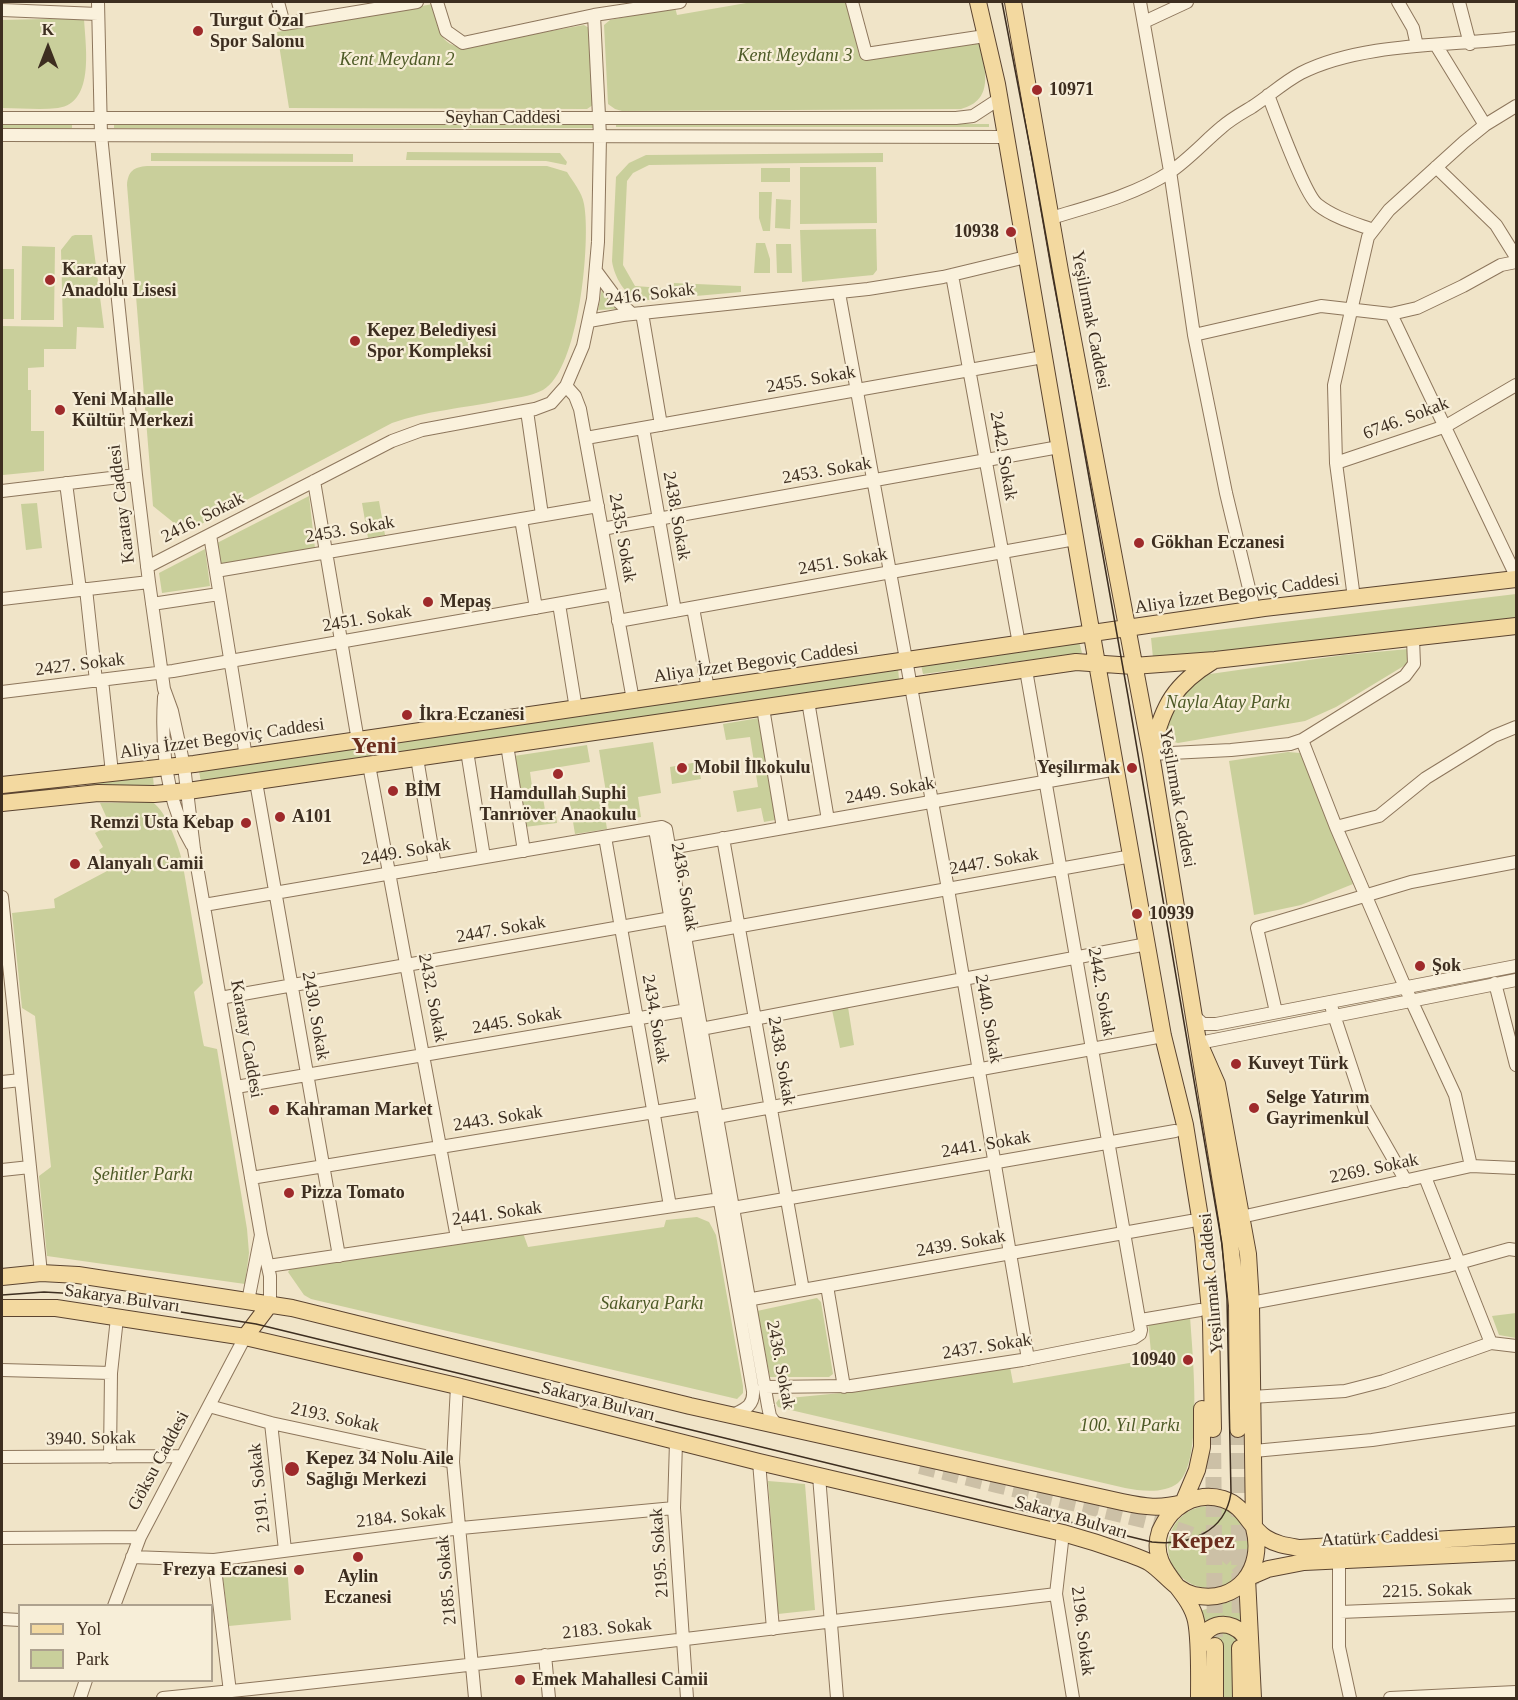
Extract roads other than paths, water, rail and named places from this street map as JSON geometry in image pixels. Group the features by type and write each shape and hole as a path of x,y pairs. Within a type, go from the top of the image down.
{"main road":[{"path":"978,2 999,99 1091,633 1117,769 1163,1035 1175,1131 1191,1221 1200,1310 1202,1447 1197,1470 1183,1503"},
{"name":"Yeşilırmak Caddesi","path":"1013,2 1126,629 1151,754 1199,1043 1233,1261 1237,1305 1238,1429"},
{"name":"Aliya İzzet Begoviç Caddesi","path":"2,785 184,766 1254,609 1516,577"},
{"path":"2,803 98,793 180,792 1076,662 1133,666 1215,660 1516,626"},
{"path":"1151,754 1160,718 1177,691 1191,675 1215,660"},
{"path":"1163,1035 1185,1125 1203,1236 1211,1322 1214,1429"},
{"path":"1199,1043 1217,1084 1248,1254 1251,1303 1254,1528"},
{"name":"Sakarya Bulvarı","path":"2,1277 41,1273 78,1275 292,1308 690,1406 1147,1507 1164,1508 1183,1503"},
{"path":"245,1337 248,1301"},
{"path":"245,1337 270,1304"},
{"name":"Sakarya Bulvarı","path":"2,1308 56,1308 245,1337 457,1386 676,1442 1063,1533 1149,1562 1172,1582"},
{"path":"690,1406 732,1422 920,1466"},
{"path":"1172,1582 1183,1591 1209,1597 1236,1588 1247,1578 1254,1567 1258,1541 1254,1528 1240,1508 1222,1499 1202,1497 1183,1503 1163,1523 1158,1543 1159,1559 1163,1570 1172,1582 1192,1608 1196,1623 1199,1698"},
{"name":"Atatürk Caddesi","path":"1254,1528 1264,1538 1279,1545 1300,1548 1516,1535"},
{"name":"Atatürk Caddesi","path":"1247,1578 1277,1567 1304,1562 1516,1552"},
{"path":"1247,1578 1253,1698"},
{"path":"1197,1653 1202,1636 1208,1630 1216,1626 1236,1628 1245,1634 1248,1640 1252,1666"},
{"path":"1215,1646 1215,1698"},
{"path":"1240,1648 1241,1698"}],"street":[{"path":"278,2 284,24 417,2"},
{"path":"437,2 446,31 463,43 602,10 673,2"},
{"path":"852,2 866,54 985,36"},
{"path":"1140,2 1170,171 1194,335 1226,493 1254,609"},
{"path":"1144,22 1187,2"},
{"path":"1398,2 1413,28 1417,46"},
{"path":"1459,2 1470,44"},
{"path":"2,10 33,6 98,8 101,135"},
{"path":"589,321 596,271 602,10"},
{"path":"1051,218 1094,205 1143,186 1170,171 1224,125 1302,73 1321,65 1366,53 1417,46 1470,44 1516,38"},
{"path":"1436,45 1485,125"},
{"path":"1268,95 1293,157 1316,204 1335,215 1373,230"},
{"name":"Seyhan Caddesi","path":"2,118 956,118 973,116 999,99"},
{"path":"1354,598 1336,463 1334,385 1368,237 1389,210 1436,167 1485,125 1516,106"},
{"name":"Seyhan Caddesi","path":"2,135 1005,136"},
{"name":"Karatay Caddesi","path":"101,135 136,475 164,689 163,735 167,768 180,792 194,849 268,1266 270,1304"},
{"path":"1436,167 1496,225 1516,257"},
{"name":"2416. Sokak","path":"147,567 392,441 422,430 527,411 551,403 566,386 583,345 589,321 637,313 839,293 911,283 1026,257"},
{"path":"1194,335 1321,306 1391,314 1417,308 1463,286 1501,264 1516,262"},
{"path":"596,271 619,302 637,313 661,425"},
{"name":"2442. Sokak","path":"952,275 1019,644"},
{"path":"839,293 905,660"},
{"path":"1391,314 1516,577"},
{"name":"2455. Sokak","path":"586,438 1043,357"},
{"name":"6746. Sokak","path":"1336,463 1446,426 1516,385"},
{"name":"2435. Sokak","path":"566,386 579,402 633,700"},
{"path":"527,411 542,515"},
{"name":"2438. Sokak","path":"643,428 675,611"},
{"name":"2453. Sokak","path":"602,529 1059,447"},
{"path":"2,491 136,475"},
{"path":"314,481 358,741"},
{"path":"66,483 99,680 112,774"},
{"name":"2453. Sokak","path":"216,571 598,506"},
{"path":"521,519 536,608"},
{"path":"210,535 246,757"},
{"name":"2451. Sokak","path":"618,621 1075,539"},
{"path":"2,598 149,582"},
{"path":"152,604 219,594"},
{"name":"2451. Sokak","path":"162,673 614,594"},
{"path":"559,604 576,709"},
{"path":"693,608 708,689"},
{"path":"1151,754 1231,750 1290,744 1302,740 1405,676 1414,664 1413,639"},
{"name":"2440. Sokak","path":"905,660 948,889 1028,1359"},
{"name":"2442. Sokak","path":"1026,670 1141,1320"},
{"name":"2427. Sokak","path":"2,692 162,673"},
{"name":"Karatay Caddesi","path":"164,689 172,711 184,766 180,792"},
{"path":"808,701 828,820"},
{"path":"763,708 783,828"},
{"path":"1336,827 1379,816 1426,778 1494,736 1516,728"},
{"path":"1302,740 1336,827 1410,1000 1455,1095 1471,1166"},
{"path":"507,745 524,850"},
{"path":"467,751 484,857"},
{"path":"417,758 435,866"},
{"name":"2432. Sokak","path":"369,765 457,1238"},
{"name":"2449. Sokak","path":"669,848 1117,769"},
{"name":"2430. Sokak","path":"256,782 339,1256"},
{"name":"2436. Sokak","path":"728,1201 709,1103 692,1009 676,917 655,831 666,829 676,917 685,936 692,1009 701,1029 709,1103 717,1117 743,1300 753,1395 749,1406 733,1415"},
{"name":"2449. Sokak","path":"204,904 524,850 655,831"},
{"name":"2434. Sokak","path":"605,837 670,1206"},
{"name":"2438. Sokak","path":"723,838 803,1290"},
{"name":"2447. Sokak","path":"685,936 1132,856"},
{"path":"1276,1012 1257,928 1411,882 1516,862"},
{"path":"2,898 6,987 21,1080 41,1273"},
{"name":"2447. Sokak","path":"220,998 676,917"},
{"path":"701,1029 1147,944"},
{"path":"1193,1015 1203,1023 1216,1024 1516,966"},
{"path":"1199,1043 1516,980"},
{"path":"1495,983 1516,1065"},
{"path":"1330,1002 1365,1109 1406,1181"},
{"name":"2445. Sokak","path":"236,1087 692,1009"},
{"path":"717,1117 1163,1035"},
{"path":"2,1082 21,1080"},
{"name":"2443. Sokak","path":"252,1178 709,1103"},
{"name":"2441. Sokak","path":"268,1266 670,1206 787,1198 1175,1131"},
{"name":"2269. Sokak","path":"1241,1216 1471,1166 1516,1168"},
{"path":"2,1170 30,1167"},
{"path":"1425,1177 1491,1343"},
{"name":"2439. Sokak","path":"743,1300 1191,1221"},
{"name":"Karatay Caddesi","path":"248,1301 261,1235"},
{"path":"1251,1303 1458,1263 1509,1249 1516,1250"},
{"path":"270,1280 292,1308"},
{"path":"827,1286 844,1387"},
{"name":"2436. Sokak","path":"743,1300 769,1412 775,1423"},
{"path":"1141,1320 1200,1310"},
{"path":"110,1456 111,1373 117,1318"},
{"name":"2437. Sokak","path":"765,1387 844,1387 1028,1359 1134,1338 1142,1330 1141,1320"},
{"name":"Göksu Caddesi","path":"114,1604 140,1537 245,1337"},
{"path":"1252,1397 1345,1391 1384,1381 1491,1343 1516,1346"},
{"path":"2,1370 111,1373"},
{"name":"2185. Sokak","path":"457,1386 453,1462 461,1528 475,1698"},
{"name":"2193. Sokak","path":"209,1406 272,1423 453,1462"},
{"path":"1254,1451 1372,1440 1516,1419"},
{"name":"2191. Sokak","path":"272,1423 285,1550"},
{"name":"2195. Sokak","path":"676,1442 674,1508 687,1698"},
{"name":"3940. Sokak","path":"2,1458 182,1456"},
{"path":"759,1462 773,1629"},
{"path":"819,1476 837,1698"},
{"name":"2184. Sokak","path":"132,1557 214,1560 461,1528 674,1508"},
{"name":"2196. Sokak","path":"1063,1533 1056,1594 1073,1698"},
{"path":"2,1538 140,1537"},
{"path":"1339,1559 1340,1647 1350,1698"},
{"path":"214,1560 230,1692"},
{"name":"2183. Sokak","path":"163,1698 230,1692 259,1694 545,1654 1056,1594"},
{"name":"2215. Sokak","path":"1340,1612 1516,1605"},
{"path":"2,1619 18,1620"},
{"path":"545,1654 549,1698"},
{"path":"80,1698 85,1682"},
{"path":"1390,1698 1516,1692"}],"tunnel":[{"path":"1213,1429 1215,1646"},
{"path":"1238,1429 1240,1644"},
{"path":"920,1466 1178,1530 1220,1549 1242,1571 1252,1587"}],"tram line":[{"path":"2,1295 62,1293 256,1324 1152,1542 1179,1542 1191,1539 1203,1534 1221,1518 1231,1493 1227,1299 1222,1244 1128,696 1002,2"}],"place":[{"name":"Turgut Özal Spor Salonu","path":"198,31"},
{"name":"10971","path":"1037,90"},
{"name":"10938","path":"1011,232"},
{"name":"Karatay Anadolu Lisesi","path":"50,280"},
{"name":"Kepez Belediyesi Spor Kompleksi","path":"355,341"},
{"name":"Yeni Mahalle Kültür Merkezi","path":"60,410"},
{"name":"Gökhan Eczanesi","path":"1139,543"},
{"name":"Mepaş","path":"428,602"},
{"name":"İkra Eczanesi","path":"407,715"},
{"name":"Mobil İlkokulu","path":"682,768"},
{"name":"Yeşilırmak","path":"1132,768"},
{"name":"Hamdullah Suphi Tanrıöver Anaokulu","path":"558,774"},
{"name":"BİM","path":"393,791"},
{"name":"A101","path":"280,817"},
{"name":"Remzi Usta Kebap","path":"246,823"},
{"name":"Alanyalı Camii","path":"75,864"},
{"name":"10939","path":"1137,914"},
{"name":"Şok","path":"1420,966"},
{"name":"Kuveyt Türk","path":"1236,1064"},
{"name":"Selge Yatırım Gayrimenkul","path":"1254,1108"},
{"name":"Kahraman Market","path":"274,1110"},
{"name":"Pizza Tomato","path":"289,1193"},
{"name":"10940","path":"1188,1360"},
{"name":"Kepez 34 Nolu Aile Sağlığı Merkezi","path":"292,1469"},
{"name":"Aylin Eczanesi","path":"358,1557"},
{"name":"Frezya Eczanesi","path":"299,1570"},
{"name":"Emek Mahallesi Camii","path":"520,1680"}],"district":[{"name":"Yeni","path":"374,747"},
{"name":"Kepez","path":"1203,1542"}],"park label":[{"name":"Kent Meydanı 3","path":"795,56"},
{"name":"Kent Meydanı 2","path":"397,60"},
{"name":"Nayla Atay Parkı","path":"1228,703"},
{"name":"Şehitler Parkı","path":"143,1175"},
{"name":"Sakarya Parkı","path":"652,1304"},
{"name":"100. Yıl Parkı","path":"1130,1426"}]}
